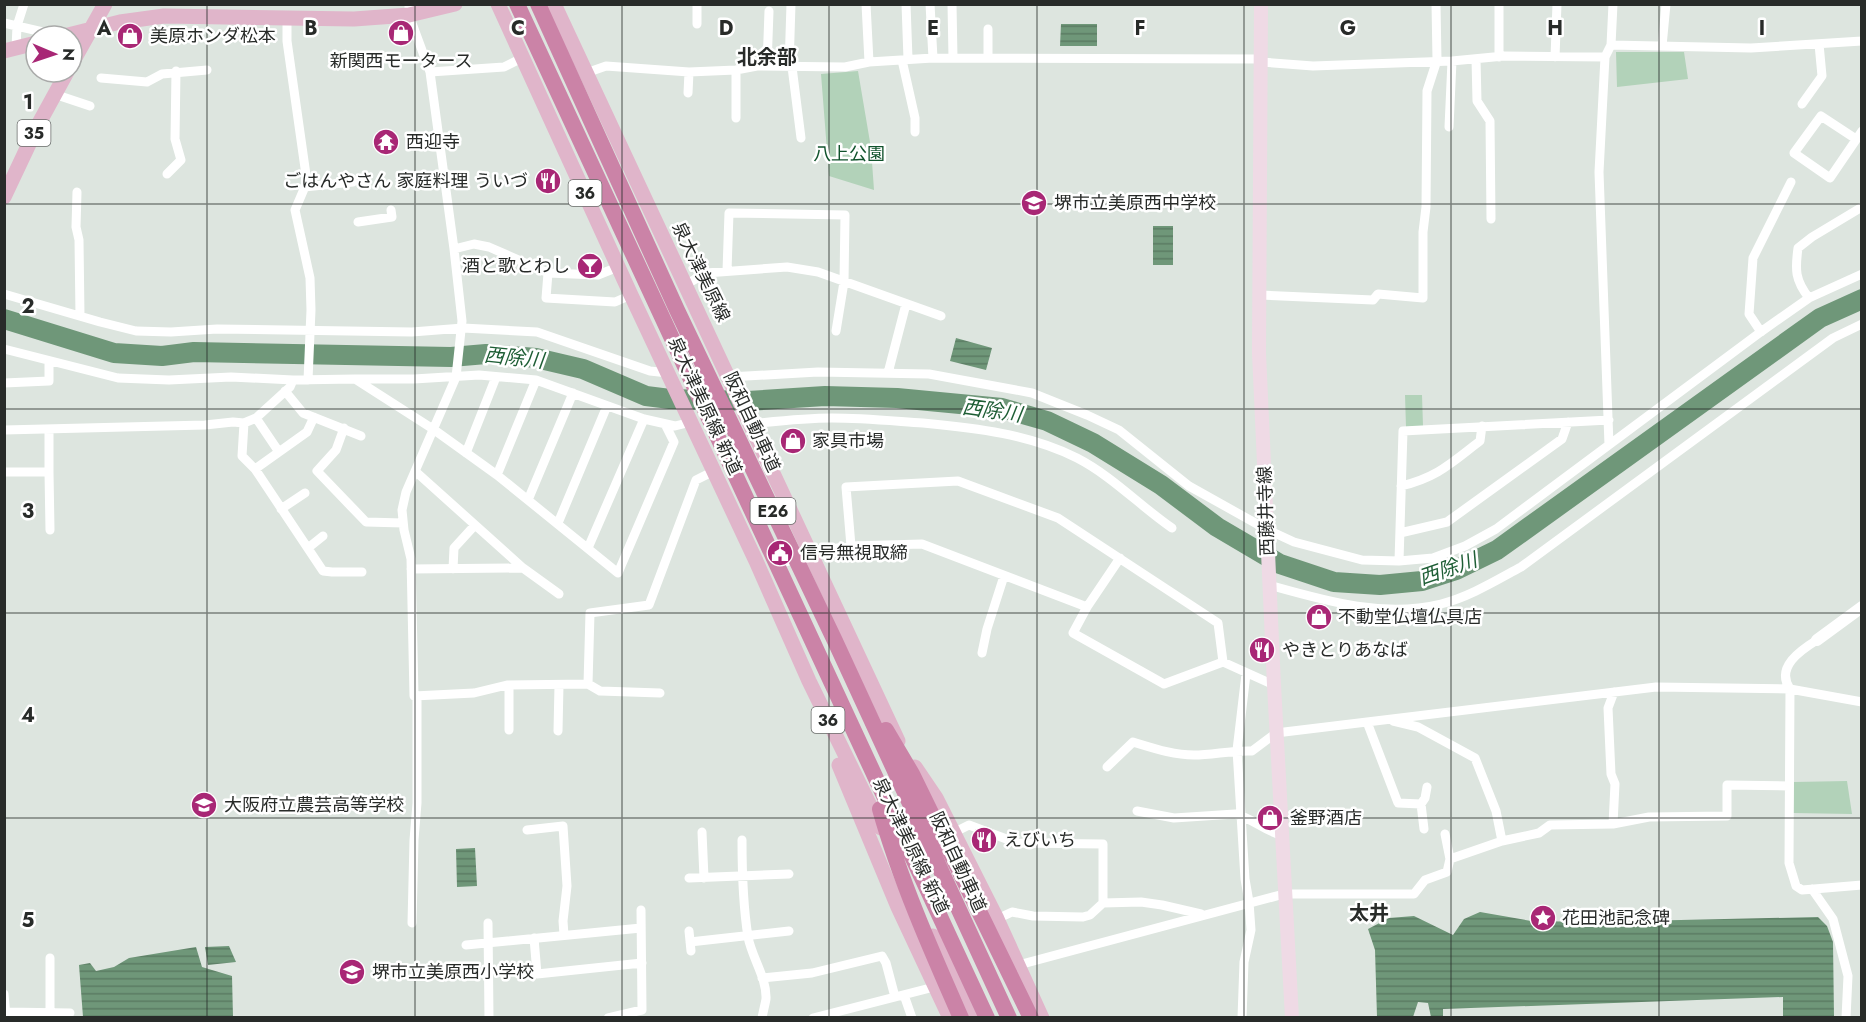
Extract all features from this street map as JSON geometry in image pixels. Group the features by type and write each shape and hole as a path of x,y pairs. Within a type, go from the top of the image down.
{"highway":[{"name":"E26","path":"517,4 987,1017"},
{"name":"阪和自動車道","path":"538,4 677,310 835,641 1009,1017"},
{"path":"835,641 912,774 1031,1017"},
{"path":"864,755 890,843 961,1017"}],"main road":[{"path":"84,42 105,4"},
{"path":"84,30 164,16 354,19 455,4"},
{"name":"泉大津美原線 新道","path":"498,4 631,296 761,572 809,681 972,1017"},
{"path":"554,4 586,73"},
{"name":"西藤井寺線","path":"1260,4 1259,353 1281,835 1292,1017"},
{"name":"泉大津美原線","path":"586,73 730,379"},
{"name":"35","path":"4,196 60,84"},
{"name":"泉大津美原線 新道","path":"730,379 901,747 1022,1017"},
{"name":"36","path":"809,681 814,704 898,907 950,1017"},
{"path":"901,747 936,798 997,919 1042,1017"}],"street":[{"path":"10,49 24,4"},
{"path":"697,4 697,24"},
{"path":"791,4 790,67 801,138"},
{"path":"866,4 869,62"},
{"path":"906,4 905,59 915,118 915,132"},
{"path":"930,4 933,58"},
{"path":"952,4 953,58"},
{"path":"1260,295 1372,300 1378,294 1423,298 1427,91 1437,60 1436,4"},
{"path":"1498,57 1499,4"},
{"path":"1555,57 1557,4"},
{"path":"1609,445 1599,172 1605,57 1611,45 1613,4"},
{"path":"1662,46 1666,4"},
{"path":"409,10 430,72 454,249 461,328 456,377 406,492 402,510 411,559 414,696 474,693 510,685 588,684 600,691 660,693"},
{"path":"767,66 769,11"},
{"path":"287,17 287,41 308,182 304,186 295,210 310,278 308,379"},
{"path":"4,23 24,28"},
{"path":"988,29 988,58"},
{"path":"1611,45 1751,48 1862,41"},
{"path":"1802,104 1822,76 1819,44"},
{"path":"586,73 606,66 689,72 767,66 845,67 869,62 933,58 1261,60 1313,66 1498,57 1605,57"},
{"path":"430,72 504,67 522,58"},
{"path":"1476,59 1477,101 1490,121 1491,219"},
{"path":"1449,127 1452,61"},
{"path":"101,78 147,82 162,74 176,71 207,70"},
{"path":"736,70 736,118"},
{"path":"167,174 181,160 175,140 176,71"},
{"path":"688,93 689,72"},
{"path":"54,94 90,106"},
{"path":"1821,116 1859,135 1830,178 1794,153 1821,116"},
{"path":"304,186 353,182"},
{"path":"1761,332 1749,314 1753,258 1791,182"},
{"path":"77,192 76,227 79,240 80,316"},
{"path":"1809,298 1800,286 1796,268 1798,248 1862,207"},
{"path":"358,222 392,217 391,210"},
{"path":"727,271 729,213 845,215 844,282 836,331"},
{"path":"454,249 474,244 489,247 548,273 598,275 618,267"},
{"path":"685,285 706,273 787,267 818,272 941,316"},
{"path":"548,273 546,297 615,302 631,296"},
{"path":"730,379 818,372 929,374 1032,393 1119,430 1189,486 1266,533 1362,561 1433,558 1465,546 1496,528 1809,298 1862,274"},
{"path":"4,294 136,331 171,332 217,329 412,332 461,328 537,332 670,377"},
{"path":"888,373 906,304"},
{"path":"1269,582 1343,604 1376,610 1414,609 1434,605 1484,588 1521,567 1833,338 1862,324"},
{"path":"4,349 118,378 169,380 231,377 293,380 479,375 536,380 644,420 675,426 691,420"},
{"path":"4,383 49,381 49,361"},
{"path":"466,453 496,376"},
{"path":"355,379 433,429 497,475 618,573 674,442 665,424"},
{"path":"4,430 244,423 256,418 290,387 293,380"},
{"path":"497,475 536,380"},
{"path":"285,391 303,413 361,436"},
{"path":"528,500 573,393"},
{"path":"558,523 607,406"},
{"path":"255,470 307,432 314,417"},
{"path":"256,418 279,452"},
{"path":"749,422 834,418 957,426 1000,432 1054,447 1080,460 1172,528"},
{"path":"588,548 644,420"},
{"path":"1399,561 1403,431 1609,420"},
{"path":"1400,533 1447,522 1562,439 1568,422"},
{"path":"244,423 242,456 255,470 323,571 362,572"},
{"path":"1401,486 1439,472 1480,441 1482,426"},
{"path":"344,428 336,450 317,471 366,522 403,523"},
{"path":"49,429 50,530"},
{"path":"415,471 523,568 559,594"},
{"path":"588,684 590,613 649,605 696,480 714,471"},
{"path":"4,472 50,472"},
{"path":"851,546 846,487 958,481 1058,518 1218,622 1223,662"},
{"path":"281,509 305,493"},
{"path":"453,569 454,548 475,525"},
{"path":"308,548 324,536"},
{"path":"761,572 810,552 851,546 922,544 1087,607"},
{"path":"1120,558 1087,607 1073,633 1164,684 1223,662 1274,685"},
{"path":"411,569 523,568"},
{"path":"982,653 1004,576"},
{"path":"1862,607 1793,657 1787,668 1786,683 1790,689 1789,863 1796,886 1802,890 1862,885"},
{"path":"1242,1017 1244,962 1251,930 1245,879 1237,750 1246,674"},
{"path":"510,685 510,730"},
{"path":"558,731 559,685"},
{"path":"1107,767 1133,742 1166,752 1193,755 1237,750 1252,751 1276,733 1656,687 1790,689 1862,702"},
{"path":"1613,825 1615,784 1611,774 1608,708 1614,692"},
{"path":"412,923 417,803 417,696"},
{"path":"1385,719 1418,727 1475,758 1496,812 1502,842"},
{"path":"1367,722 1398,803 1421,804"},
{"path":"1450,859 1539,833 1550,825 1613,825 1649,817 1727,816 1727,785 1789,786"},
{"path":"1424,829 1421,804 1427,788"},
{"path":"1137,811 1174,818 1235,814 1270,832 1281,835"},
{"path":"953,833 969,825 1017,843 1103,844 1103,903"},
{"path":"527,830 563,826 567,886 563,921 564,935"},
{"path":"702,832 704,878"},
{"path":"813,1017 956,982 1284,894 1414,894 1425,880 1447,872 1450,859 1445,834"},
{"path":"742,840 742,876 748,936 766,998 762,1017"},
{"path":"689,878 789,874"},
{"path":"1812,889 1833,919 1848,976 1846,1017"},
{"path":"997,919 1012,912 1033,916 1083,917 1090,915 1103,903 1141,902 1206,915"},
{"path":"608,1017 642,1010 641,910"},
{"path":"489,923 489,1017"},
{"path":"466,945 642,928"},
{"path":"690,941 789,931"},
{"path":"534,938 537,974 642,963"},
{"path":"762,978 812,973 882,956 912,1017"},
{"path":"50,958 50,1015"},
{"path":"4,994 6,1015 70,1013"}],"green space":[{"path":"1616,52 1684,52 1688,79 1617,87"},
{"name":"八上公園","path":"858,71 871,148 874,190 829,176 821,74"},
{"path":"1405,395 1422,395 1423,426 1406,427"},
{"path":"1847,781 1852,814 1793,813 1794,782"}],"shaded area":[{"path":"1061,24 1097,24 1097,46 1060,46"},
{"path":"1153,226 1173,226 1173,265 1153,265"},
{"path":"956,338 992,348 986,370 950,361"},
{"path":"475,848 477,886 457,887 456,849"},
{"path":"1480,912 1531,921 1592,922 1818,917 1827,926 1833,942 1834,1017 1783,1017 1783,997 1443,1009 1443,1018 1431,1017 1428,1003 1418,1002 1413,1017 1377,1017 1375,950 1368,929 1389,918 1414,916 1453,935 1464,919"},
{"path":"229,946 236,962 208,965 205,947"},
{"path":"196,947 202,967 232,976 233,1017 83,1017 79,965 90,963 96,971 114,967 129,958"}],"waterway":[{"name":"西除川","path":"4,319 114,353 162,356 194,352 451,357 486,354 536,358 583,369 646,396 670,399 748,401 825,396 897,398 1002,408 1047,421 1093,443 1161,485 1217,527 1280,564 1334,582 1380,585 1422,581 1456,570 1497,550 1820,318 1862,299"}],"place":[{"name":"新関西モータース","path":"401,33"},
{"name":"美原ホンダ松本","path":"130,36"},
{"name":"西迎寺","path":"386,142"},
{"name":"ごはんやさん 家庭料理 ういづ","path":"548,181"},
{"name":"堺市立美原西中学校","path":"1034,203"},
{"name":"酒と歌とわし","path":"590,266"},
{"name":"家具市場","path":"793,441"},
{"name":"信号無視取締","path":"780,553"},
{"name":"不動堂仏壇仏具店","path":"1319,617"},
{"name":"やきとりあなば","path":"1262,650"},
{"name":"大阪府立農芸高等学校","path":"204,805"},
{"name":"釜野酒店","path":"1270,818"},
{"name":"えびいち","path":"984,840"},
{"name":"花田池記念碑","path":"1543,918"},
{"name":"堺市立美原西小学校","path":"352,972"}],"district":[{"name":"北余部","path":"767,57"},
{"name":"太井","path":"1369,913"}]}
